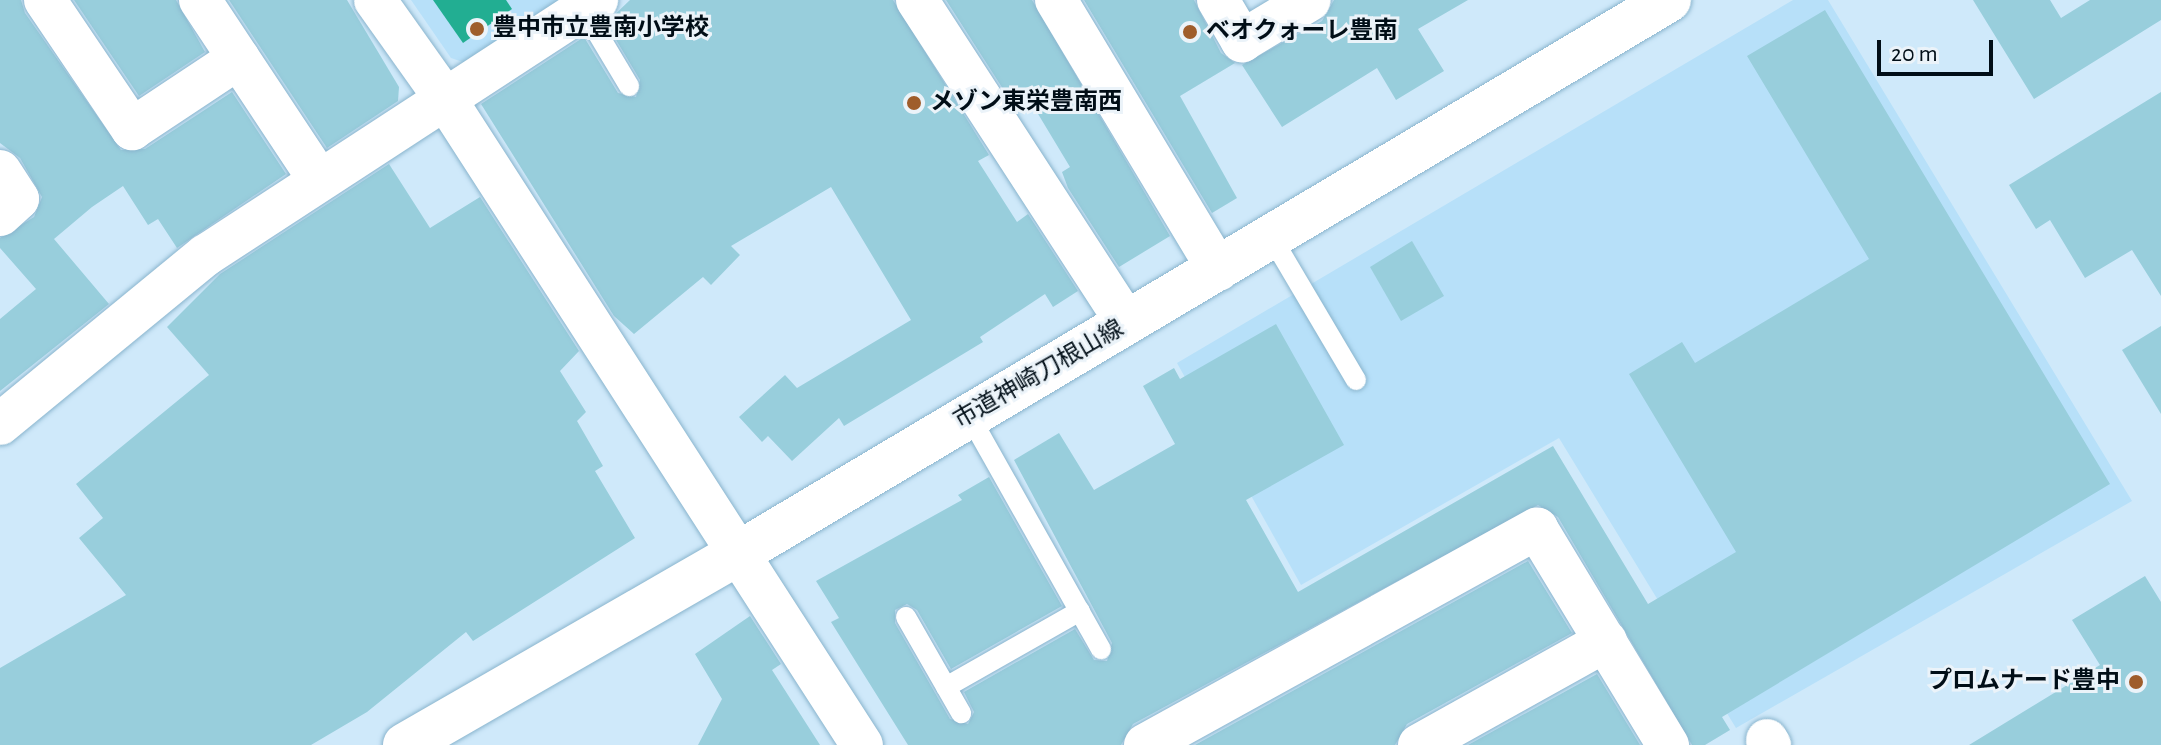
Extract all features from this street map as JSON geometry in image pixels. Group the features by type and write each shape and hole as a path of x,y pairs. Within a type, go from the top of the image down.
{"street":[{"path":"45,0 132,129 239,58"},
{"path":"200,0 318,178"},
{"path":"375,0 444,97 862,745"},
{"path":"917,0 1127,323"},
{"path":"1056,0 1218,270"},
{"path":"1218,0 1242,41 1310,0"},
{"name":"市道神崎刀根山線","path":"405,745 739,553 1669,0"},
{"path":"0,424 206,255 318,178 590,5"},
{"path":"0,171 18,199 0,215"},
{"path":"1145,745 1537,529 1668,745"},
{"path":"1419,745 1606,641"}],"lane":[{"path":"590,5 629,86"},
{"path":"1272,238 1356,380"},
{"path":"969,415 1101,649"},
{"path":"946,687 1080,611"},
{"path":"906,617 961,713"}],"shaded area":[{"name":"豊中市立豊南小学校","path":"411,0 570,0 469,64 451,58"},
{"path":"433,0 506,0 512,9 463,43"},
{"path":"1793,0 1828,0 2132,501 1736,728 1559,438 1301,585 1177,363"}],"building":[{"path":"0,0 21,0 25,13 121,150 145,149 232,92 286,174 177,248 158,219 148,225 123,186 92,207 54,239 109,304 0,391 0,319 36,289 0,248 0,238 34,217 42,197 20,158 0,143"},
{"path":"74,0 176,0 205,52 139,96"},
{"path":"229,0 347,0 399,87 398,101 327,148"},
{"path":"630,0 893,0 989,155 978,161 1017,222 1028,214 1078,291 1053,307 1045,294 980,337 983,342 844,426 839,418 792,461 768,436 762,442 739,417 785,375 797,388 911,320 831,187 731,246 740,255 711,285 703,277 634,334 614,316 481,104 584,37 618,93 636,97 640,80 606,23"},
{"path":"946,0 1032,0 1170,236 1119,267 1068,188 1062,172 1070,167 1026,94 1012,103"},
{"path":"1084,0 1194,0 1221,53 1235,63 1180,96 1237,198 1212,213"},
{"path":"1334,0 1468,0 1418,29 1444,71 1396,100 1377,68 1282,127 1242,65 1322,21"},
{"path":"1973,0 2050,0 2061,18 2090,0 2161,0 2161,20 2034,99"},
{"path":"1825,10 2110,484 1722,717 1730,730 1705,745 1692,745 1558,517 1538,505 1133,724 1121,745 908,745 831,622 839,618 816,581 962,500 958,495 989,477 1062,606 951,669 917,610 907,604 895,610 895,623 950,719 968,724 974,712 964,692 1075,629 1094,660 1107,661 1112,643 1014,460 1059,433 1094,490 1175,444 1143,386 1174,368 1180,379 1276,324 1344,445 1246,500 1298,592 1553,446 1648,604 1736,552 1629,374 1682,342 1695,363 1869,259 1747,56"},
{"path":"2161,92 2161,296 2132,250 2085,278 2050,220 2036,229 2009,185"},
{"path":"389,164 430,228 480,197 579,351 560,371 586,412 577,421 603,466 595,471 635,538 473,641 466,632 367,712 311,745 0,745 0,668 126,595 79,538 103,518 76,484 209,375 167,327 220,274"},
{"path":"1412,241 1444,296 1401,321 1370,267"},
{"path":"2161,326 2161,414 2122,350"},
{"path":"1528,561 1572,633 1407,724 1395,745 1195,745"},
{"path":"2145,576 2161,602 2161,745 1969,745 2100,665 2072,620"},
{"path":"750,616 781,664 772,670 820,745 698,745 722,699 695,654"},
{"path":"1597,674 1640,745 1468,745"}],"place":[{"name":"豊中市立豊南小学校","path":"477,29"},
{"name":"ベオクォーレ豊南","path":"1190,32"},
{"name":"メゾン東栄豊南西","path":"914,103"},
{"name":"プロムナード豊中","path":"2136,682"}]}
